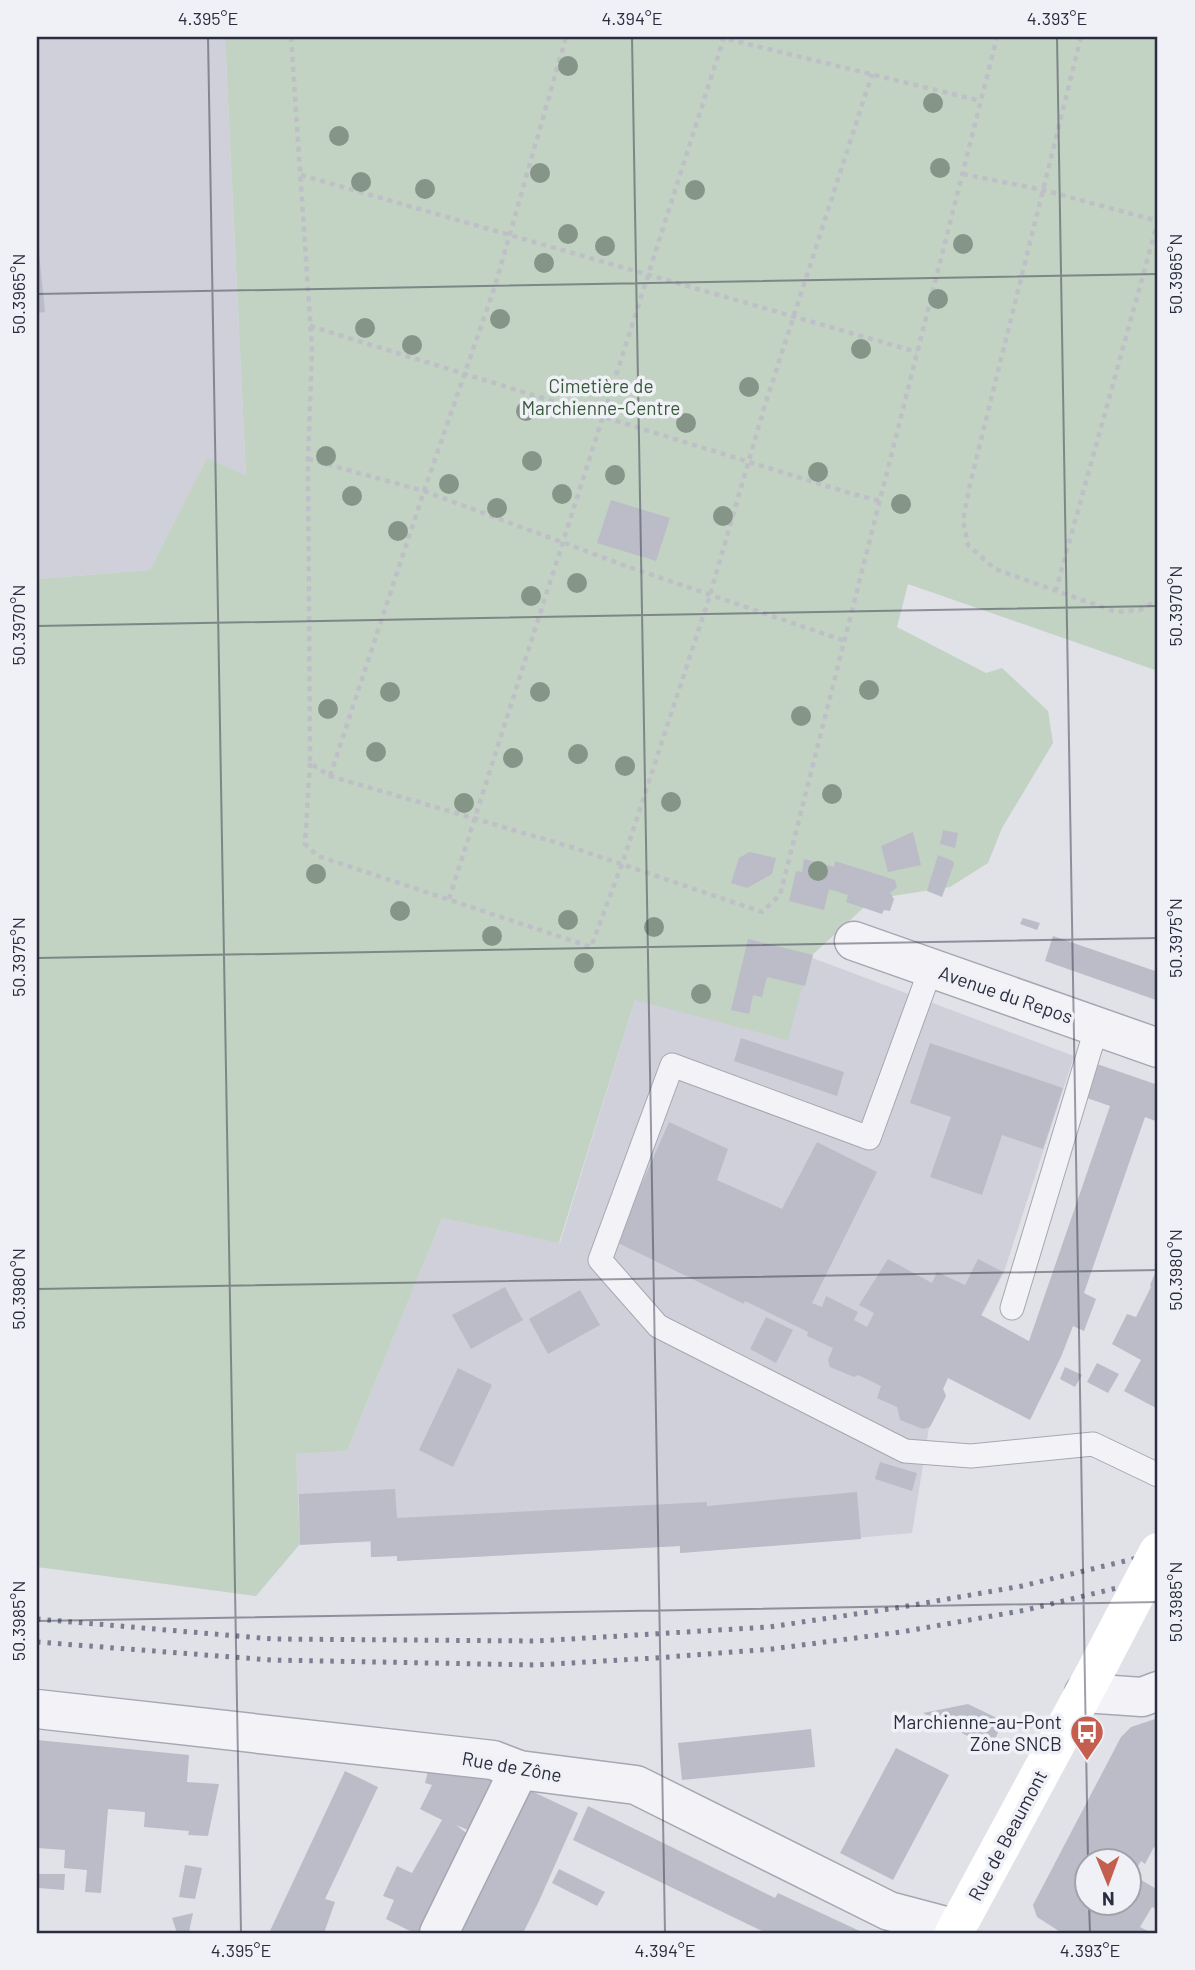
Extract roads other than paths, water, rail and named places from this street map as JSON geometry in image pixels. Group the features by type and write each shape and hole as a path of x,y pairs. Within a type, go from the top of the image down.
{"main road":[{"name":"Rue de Beaumont","path":"960,1932 1158,1552"}],"street":[{"name":"Avenue du Repos","path":"854,941 1158,1048"},
{"path":"1092,1677 1142,1697 1158,1691"},
{"name":"Rue de Zône","path":"37,1709 493,1760 519,1770 636,1785 889,1911 960,1932"},
{"path":"439,1933 519,1770"}],"lane":[{"path":"931,968 869,1138 672,1065 600,1260 659,1326 905,1451 971,1456 1093,1444 1158,1475"},
{"path":"1012,1308 1097,1026"}],"railway":[{"path":"37,1619 273,1639 537,1641 769,1627 1022,1586 1158,1553"},
{"path":"37,1642 271,1660 537,1665 772,1649 901,1632 1026,1610 1158,1578"}],"place":[{"name":"Marchienne-au-Pont Zône SNCB","path":"1087,1762"}],"park label":[{"name":"Cimetière de Marchienne-Centre","path":"601,396"}]}
